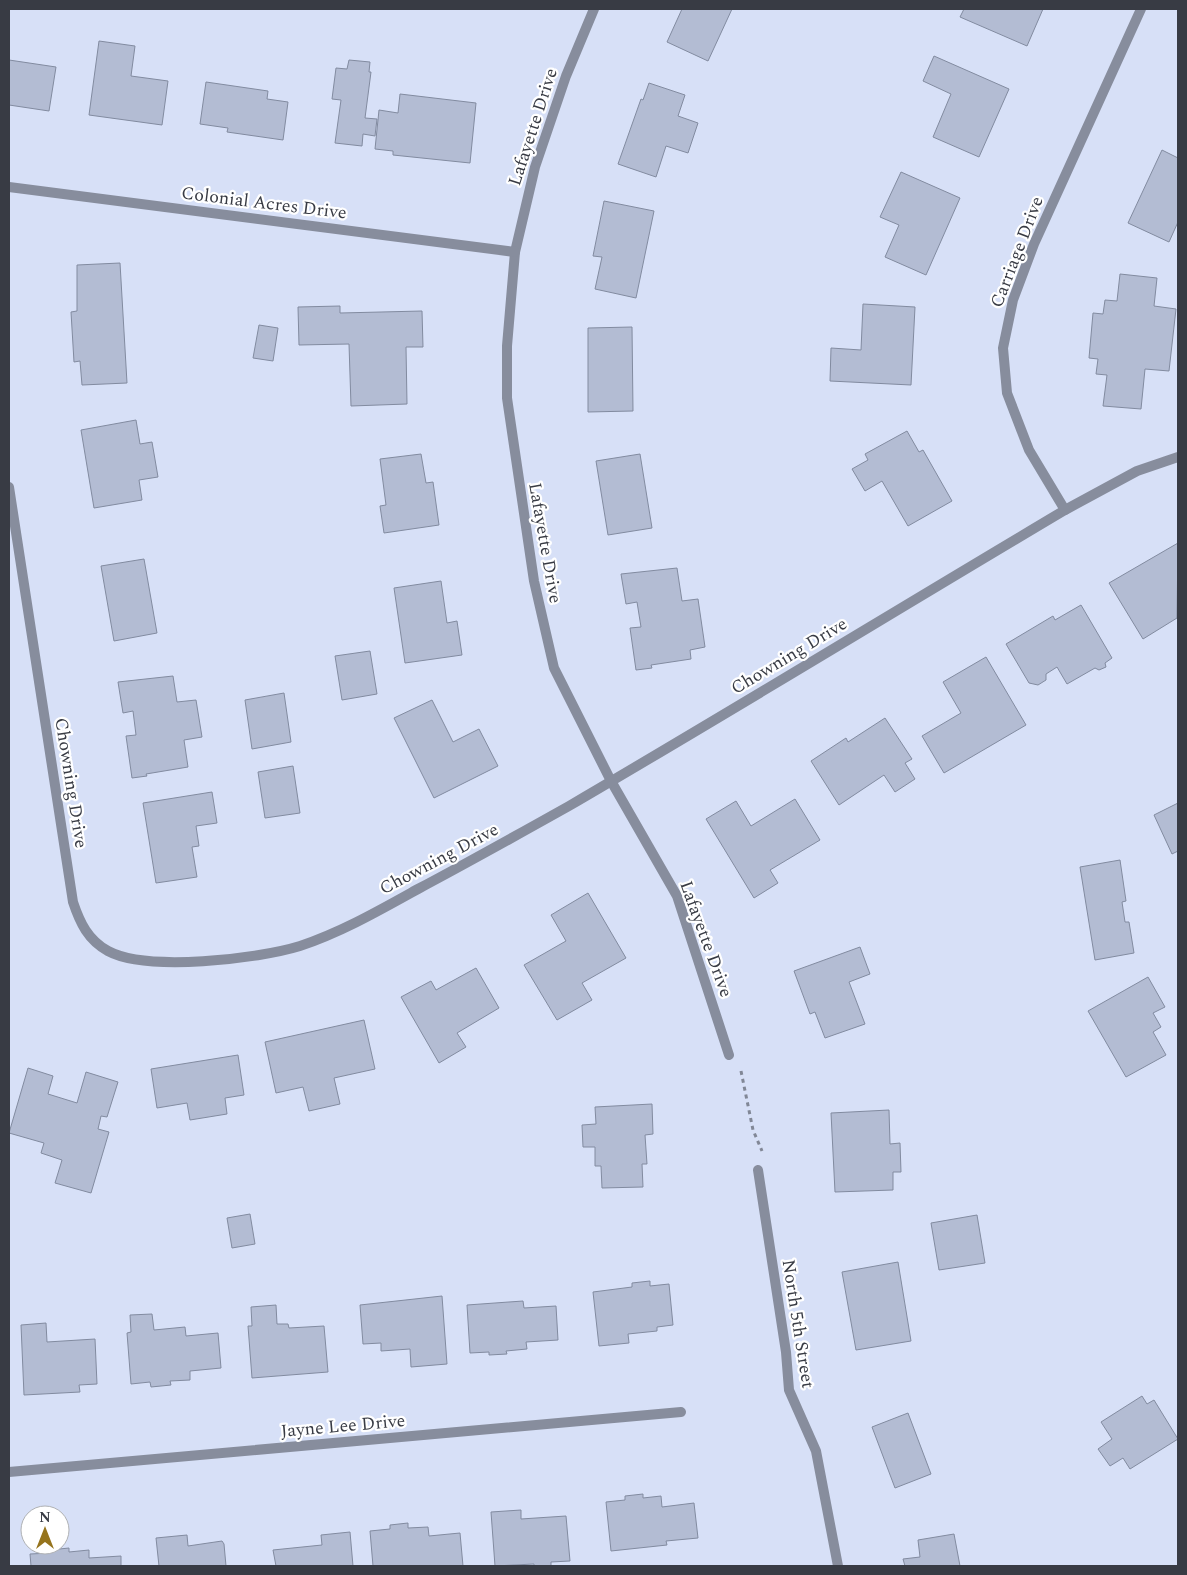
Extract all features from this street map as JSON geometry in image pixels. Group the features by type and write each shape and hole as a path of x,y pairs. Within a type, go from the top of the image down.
{"street":[{"name":"Lafayette Drive","path":"594,9 566,76 535,167 515,252 507,346 507,398 534,581 554,668 611,781 677,896 729,1055"},
{"name":"Carriage Drive","path":"1065,510 1029,450 1007,393 1003,348 1013,300 1034,244 1141,9"},
{"name":"Colonial Acres Drive","path":"9,186 515,252"},
{"name":"Chowning Drive","path":"9,487 73,902 80,923 91,939 108,951 128,959 171,963 266,954 300,946 358,922 611,781 1065,510 1137,471 1178,457"},
{"name":"North 5th Street","path":"758,1170 786,1352 789,1390 816,1451 838,1566"},
{"name":"Jayne Lee Drive","path":"9,1472 681,1412"}],"path":[{"path":"729,1055 733,1064 739,1068 744,1076 753,1130 762,1147 762,1162 758,1170"}],"building":[{"path":"682,9 732,9 708,61 667,42"},
{"path":"964,9 1043,9 1027,46 960,17"},
{"path":"99,41 135,46 131,76 168,81 162,125 89,115"},
{"path":"934,56 1009,89 979,157 933,137 951,94 923,81"},
{"path":"9,60 56,67 49,111 9,105"},
{"path":"349,60 370,62 369,72 371,72 365,118 377,119 375,136 363,134 362,146 335,143 341,100 332,99 336,68 347,69"},
{"path":"206,82 268,91 267,99 288,102 283,140 227,132 228,128 200,124"},
{"path":"649,83 685,95 678,116 698,123 688,153 666,146 656,177 618,164 641,99 643,100"},
{"path":"400,94 476,103 470,163 393,155 393,151 375,149 379,110 398,113"},
{"path":"1162,150 1178,158 1178,222 1169,242 1128,223"},
{"path":"901,172 960,198 926,275 885,257 899,225 880,217"},
{"path":"604,201 654,211 636,298 595,289 602,257 593,256"},
{"path":"120,263 127,383 82,385 80,361 74,362 71,312 77,311 77,265"},
{"path":"1120,274 1157,278 1154,306 1176,309 1169,371 1145,369 1141,409 1103,406 1107,375 1096,374 1098,359 1089,358 1093,313 1103,314 1105,300 1117,301"},
{"path":"863,304 915,307 911,385 830,381 831,348 861,350"},
{"path":"340,306 340,313 422,311 423,347 406,347 407,404 351,406 349,344 299,345 298,307"},
{"path":"259,325 278,328 273,361 253,358"},
{"path":"632,327 633,411 588,412 588,328"},
{"path":"136,420 140,444 152,442 158,477 139,480 142,500 94,508 81,430"},
{"path":"907,431 919,452 923,450 952,501 908,526 882,481 865,491 852,469 868,460 865,454"},
{"path":"421,454 426,483 433,482 439,525 384,533 380,506 386,505 380,459"},
{"path":"640,454 652,528 608,535 596,461"},
{"path":"1178,543 1177,618 1143,639 1109,583"},
{"path":"144,559 157,633 114,641 101,566"},
{"path":"677,568 682,601 698,599 705,647 690,650 691,659 651,665 652,668 636,670 630,628 641,627 637,602 626,604 621,574"},
{"path":"441,581 447,623 457,621 462,655 405,663 394,588"},
{"path":"1081,605 1112,658 1105,663 1106,667 1099,670 1095,668 1067,684 1057,667 1046,674 1046,680 1038,685 1029,683 1006,644 1053,616 1055,620"},
{"path":"370,651 377,694 342,700 335,656"},
{"path":"986,657 1026,725 944,773 922,736 961,713 943,682"},
{"path":"173,676 177,702 196,700 202,737 184,740 188,767 132,778 126,736 136,735 133,711 123,713 118,682"},
{"path":"284,693 291,742 252,749 245,700"},
{"path":"432,700 453,742 479,729 498,766 434,798 394,718"},
{"path":"885,718 912,759 905,763 915,779 895,792 884,775 839,805 811,761 846,738 848,742"},
{"path":"293,766 300,813 265,818 258,772"},
{"path":"212,792 217,823 196,826 199,846 192,847 197,877 156,883 143,803"},
{"path":"795,799 820,840 770,870 778,883 754,898 706,819 736,801 751,826"},
{"path":"1178,803 1178,851 1172,854 1154,815"},
{"path":"1120,860 1126,901 1122,902 1125,922 1129,922 1134,953 1095,960 1080,867"},
{"path":"588,893 626,958 582,983 592,1000 557,1020 524,965 566,941 551,915"},
{"path":"860,947 870,974 849,982 865,1024 825,1038 815,1012 810,1014 794,971"},
{"path":"476,968 499,1008 457,1033 466,1047 439,1063 401,997 431,981 436,990"},
{"path":"1148,977 1165,1007 1153,1013 1161,1027 1153,1032 1166,1055 1126,1077 1088,1011"},
{"path":"364,1020 375,1069 334,1078 340,1104 309,1111 303,1087 276,1093 265,1042"},
{"path":"238,1055 244,1095 225,1098 227,1114 190,1120 187,1103 157,1108 151,1069"},
{"path":"28,1068 53,1076 48,1094 77,1103 86,1072 118,1082 107,1117 101,1116 98,1129 109,1132 91,1193 55,1183 62,1160 41,1153 44,1143 9,1133"},
{"path":"652,1104 653,1134 645,1135 647,1164 642,1164 643,1187 602,1188 601,1166 595,1166 595,1147 583,1147 582,1125 596,1124 595,1107"},
{"path":"889,1110 890,1144 900,1143 901,1172 893,1172 893,1190 835,1192 831,1113"},
{"path":"250,1214 255,1244 232,1248 227,1218"},
{"path":"977,1215 985,1263 939,1270 931,1223"},
{"path":"898,1262 911,1341 856,1350 842,1272"},
{"path":"650,1281 650,1286 669,1284 673,1325 657,1327 657,1331 628,1334 629,1343 599,1346 593,1292 632,1287 632,1283"},
{"path":"442,1296 447,1364 411,1367 410,1349 381,1351 381,1343 363,1344 360,1305"},
{"path":"523,1301 524,1308 556,1306 558,1340 526,1342 527,1349 506,1351 507,1354 489,1355 489,1352 470,1353 467,1305"},
{"path":"276,1305 277,1324 288,1324 289,1328 324,1326 328,1372 252,1378 248,1326 252,1326 251,1307"},
{"path":"152,1314 154,1330 185,1327 186,1336 218,1333 221,1368 190,1371 190,1380 170,1381 171,1385 151,1387 150,1382 131,1384 127,1333 131,1332 130,1315"},
{"path":"46,1323 47,1342 95,1339 97,1384 79,1385 80,1392 24,1395 21,1325"},
{"path":"1142,1396 1147,1404 1154,1400 1178,1439 1130,1469 1123,1458 1110,1466 1098,1449 1112,1439 1101,1422"},
{"path":"908,1413 931,1474 895,1488 872,1427"},
{"path":"643,1494 643,1498 661,1496 662,1507 694,1503 698,1538 666,1541 667,1545 611,1551 606,1502 625,1500 625,1496"},
{"path":"521,1510 521,1519 566,1516 570,1561 551,1562 551,1566 534,1566 534,1564 495,1566 491,1512"},
{"path":"408,1523 408,1528 428,1527 429,1536 460,1533 463,1566 373,1566 370,1531 390,1529 390,1525"},
{"path":"350,1532 353,1566 276,1566 273,1550 322,1545 321,1535"},
{"path":"954,1534 960,1566 905,1566 903,1559 920,1557 918,1540"},
{"path":"187,1535 188,1546 222,1541 224,1544 226,1566 159,1566 156,1538"},
{"path":"89,1550 89,1558 121,1556 121,1566 31,1566 30,1555 70,1555 70,1552"}]}
